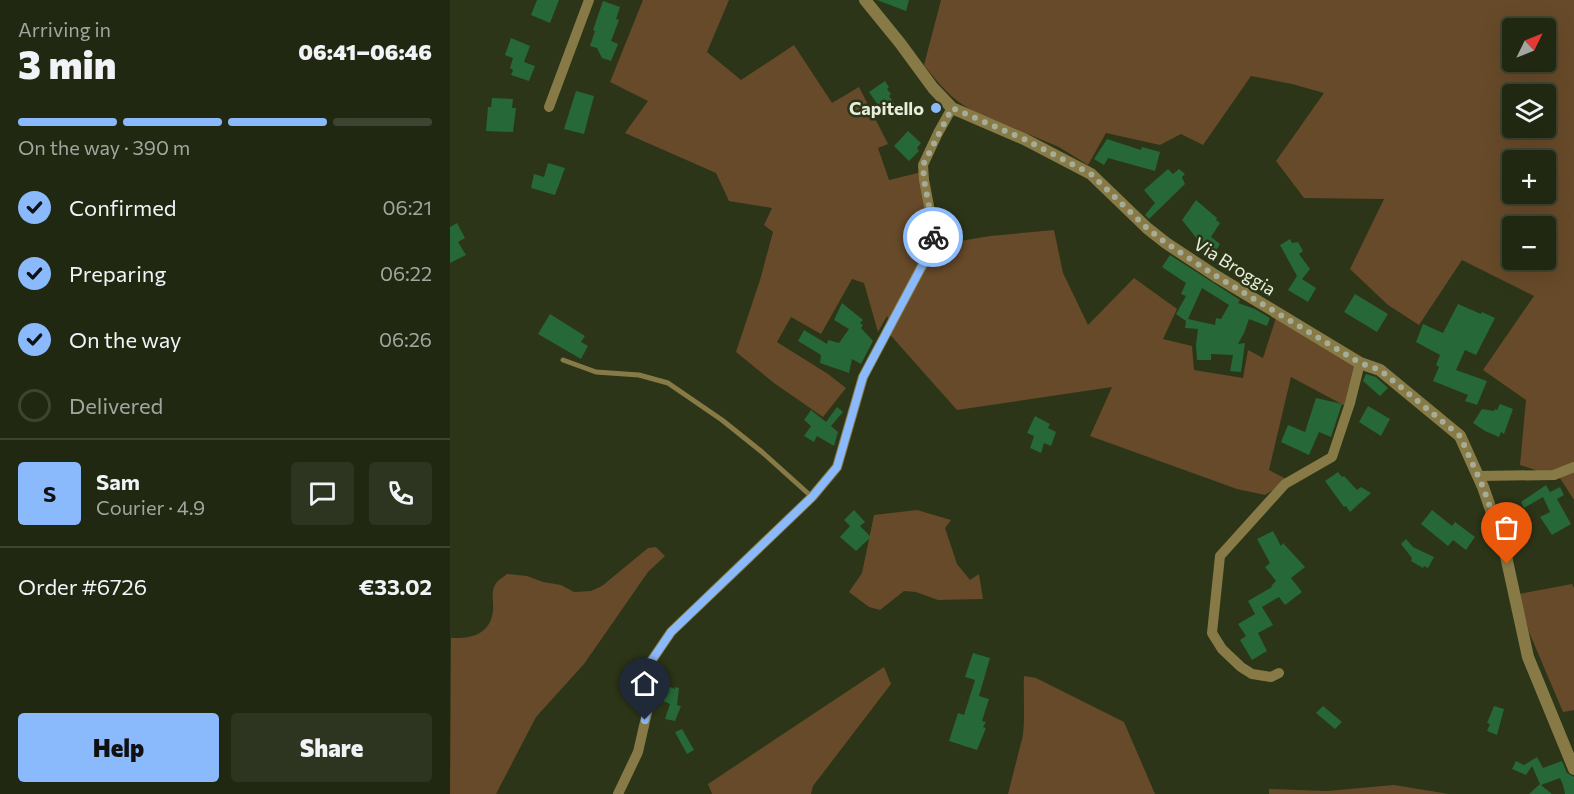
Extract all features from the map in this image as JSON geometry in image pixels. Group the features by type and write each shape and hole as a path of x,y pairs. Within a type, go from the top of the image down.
{"street":[{"path":"549,107 590,0"},
{"path":"618,794 638,752 649,704 652,660 671,632 812,497 837,467 863,377 931,249 934,232 923,165 952,108 933,88 865,0"},
{"name":"Via Broggia","path":"952,108 1024,139 1091,174 1147,228 1166,243 1360,363 1380,370 1460,436 1478,476 1504,547 1528,657 1574,769"},
{"path":"1280,673 1272,677 1252,674 1240,667 1222,649 1212,633 1220,556 1285,484 1332,457 1350,403 1360,363"},
{"path":"1478,476 1554,475 1574,467"}],"lane":[{"path":"563,360 596,372 639,375 668,383 722,420 812,497"}],"shaded area":[{"path":"643,0 729,0 707,52 741,80 794,45 832,103 859,87 888,144 878,148 889,180 922,172 937,245 990,236 1054,230 1063,273 1088,325 1134,278 1177,309 1163,339 1192,346 1194,370 1243,378 1248,350 1263,358 1277,315 1362,364 1349,408 1291,377 1269,470 1288,480 1265,495 1237,489 1090,436 1112,387 957,410 885,329 889,320 887,316 878,332 864,283 852,279 821,334 791,317 777,342 846,388 823,417 774,383 736,352 773,232 764,225 772,208 729,201 716,173 625,133 648,101 610,82"},
{"path":"941,0 1574,0 1574,500 1560,478 1520,465 1526,400 1483,370 1534,296 1462,260 1419,325 1388,305 1350,269 1384,199 1304,198 1276,161 1324,93 1251,76 1203,145 1181,134 1160,145 1106,133 1088,165 1059,147 973,111 946,91 924,65"},
{"path":"917,510 951,520 945,528 957,564 970,580 979,574 983,599 938,600 916,592 904,591 880,610 869,607 849,592 862,573 874,515"},
{"path":"656,547 665,556 648,572 584,664 536,717 496,794 450,794 451,638 473,636 484,630 491,619 496,583 507,574 527,576 561,585 574,592 591,591 602,586 648,548"},
{"path":"1572,584 1574,588 1574,710 1563,712 1529,632 1519,594"},
{"path":"884,667 891,684 813,786 811,794 712,794 708,784"},
{"path":"1024,676 1036,678 1124,722 1155,794 1008,794 1023,737"},
{"path":"1394,785 1449,794 1269,794 1269,789 1327,791"}],"building":[{"path":"537,0 559,0 550,23 531,15"},
{"path":"877,0 909,0 906,11"},
{"path":"603,1 620,7 616,19 619,20 611,41 618,44 611,61 602,58 597,48 590,46"},
{"path":"511,38 530,46 524,62 535,66 529,81 511,75 513,70 510,68 513,58 505,55"},
{"path":"885,81 891,94 889,96 895,104 883,112 869,92"},
{"path":"576,91 594,96 584,134 564,129"},
{"path":"492,98 513,99 512,108 516,108 513,132 486,131 488,107 491,107"},
{"path":"908,131 921,143 917,148 919,151 909,161 894,146"},
{"path":"1107,139 1141,150 1142,147 1160,152 1155,171 1108,158 1104,165 1094,159"},
{"path":"548,163 565,168 555,195 531,188 534,174 544,177"},
{"path":"1168,169 1173,174 1179,169 1185,174 1182,177 1185,184 1149,219 1145,215 1155,203 1144,190"},
{"path":"1196,200 1220,223 1211,237 1220,244 1215,252 1198,240 1182,220"},
{"path":"457,223 465,238 458,242 466,255 450,263 450,227"},
{"path":"1290,239 1292,243 1298,242 1303,251 1299,254 1310,269 1302,279 1316,288 1308,302 1288,290 1297,276 1280,245"},
{"path":"1170,255 1240,300 1238,303 1270,318 1267,326 1249,319 1238,344 1245,343 1241,372 1230,371 1233,355 1211,354 1211,360 1197,360 1198,329 1185,328 1186,321 1176,314 1186,296 1181,294 1186,283 1162,267","holes":["1202,288 1229,305 1221,319 1216,318 1215,325 1188,319"]},
{"path":"1355,294 1388,314 1377,332 1344,312"},
{"path":"842,303 863,320 860,323 863,325 861,328 873,341 861,364 852,359 849,373 820,363 821,355 798,341 804,330 827,344 828,340 839,343 849,329 834,320"},
{"path":"1458,304 1495,318 1476,355 1465,350 1456,370 1487,381 1477,405 1465,401 1468,395 1433,381 1439,367 1436,365 1440,355 1416,342 1423,324 1443,333"},
{"path":"550,314 585,336 581,342 588,346 581,359 538,334"},
{"path":"1366,374 1376,377 1388,388 1380,396 1363,381"},
{"path":"1316,398 1342,404 1331,437 1319,432 1309,455 1281,442 1288,425 1305,432"},
{"path":"1500,404 1513,409 1504,434 1501,432 1499,437 1473,423 1482,409 1494,411"},
{"path":"1368,406 1390,419 1381,436 1359,422"},
{"path":"837,407 843,412 831,426 838,432 834,446 817,436 814,442 804,436 811,426 804,420 811,410 826,422"},
{"path":"1035,416 1050,424 1048,428 1056,432 1051,446 1044,443 1041,453 1030,448 1034,436 1027,433"},
{"path":"1338,472 1357,490 1361,487 1371,493 1350,512 1325,481"},
{"path":"1546,485 1550,492 1560,487 1564,495 1557,499 1571,524 1552,535 1540,517 1550,512 1543,497 1524,508 1521,502"},
{"path":"854,510 865,522 860,526 871,537 856,551 840,537 850,526 844,520"},
{"path":"1432,510 1452,526 1455,522 1475,537 1466,550 1453,540 1448,546 1421,524"},
{"path":"1273,531 1281,546 1283,543 1305,567 1291,578 1302,592 1285,605 1279,597 1262,607 1273,625 1258,633 1267,651 1252,660 1240,640 1246,636 1238,624 1255,614 1248,601 1272,587 1276,581 1265,567 1270,563 1257,539"},
{"path":"1406,539 1413,547 1434,557 1428,568 1424,566 1423,568 1411,561 1412,558 1401,544"},
{"path":"973,653 990,658 979,696 989,699 982,721 986,722 983,727 986,728 977,750 949,741 958,713 964,715 975,680 965,677"},
{"path":"662,684 675,689 675,687 679,688 677,705 681,706 675,721 665,719 670,704 657,698"},
{"path":"1323,706 1342,722 1335,729 1316,713"},
{"path":"1494,706 1504,709 1497,735 1487,731 1490,724 1487,723"},
{"path":"682,729 694,750 687,754 675,732"},
{"path":"1537,757 1543,768 1562,761 1567,773 1574,777 1574,794 1565,794 1560,778 1541,785 1552,794 1529,794 1540,784 1532,766 1526,775 1512,769 1516,761 1524,765"}],"way so far":[{"path":"933,237 923,165 952,108 1069,161 1091,174 1147,228 1166,243 1360,363 1380,370 1460,436 1483,487 1504,547 1507,564"}],"place":[{"name":"Capitello","path":"936,108"}],"route":[{"path":"645,720 649,704 652,660 671,632 812,497 837,467 863,377 931,249 933,237"}]}
